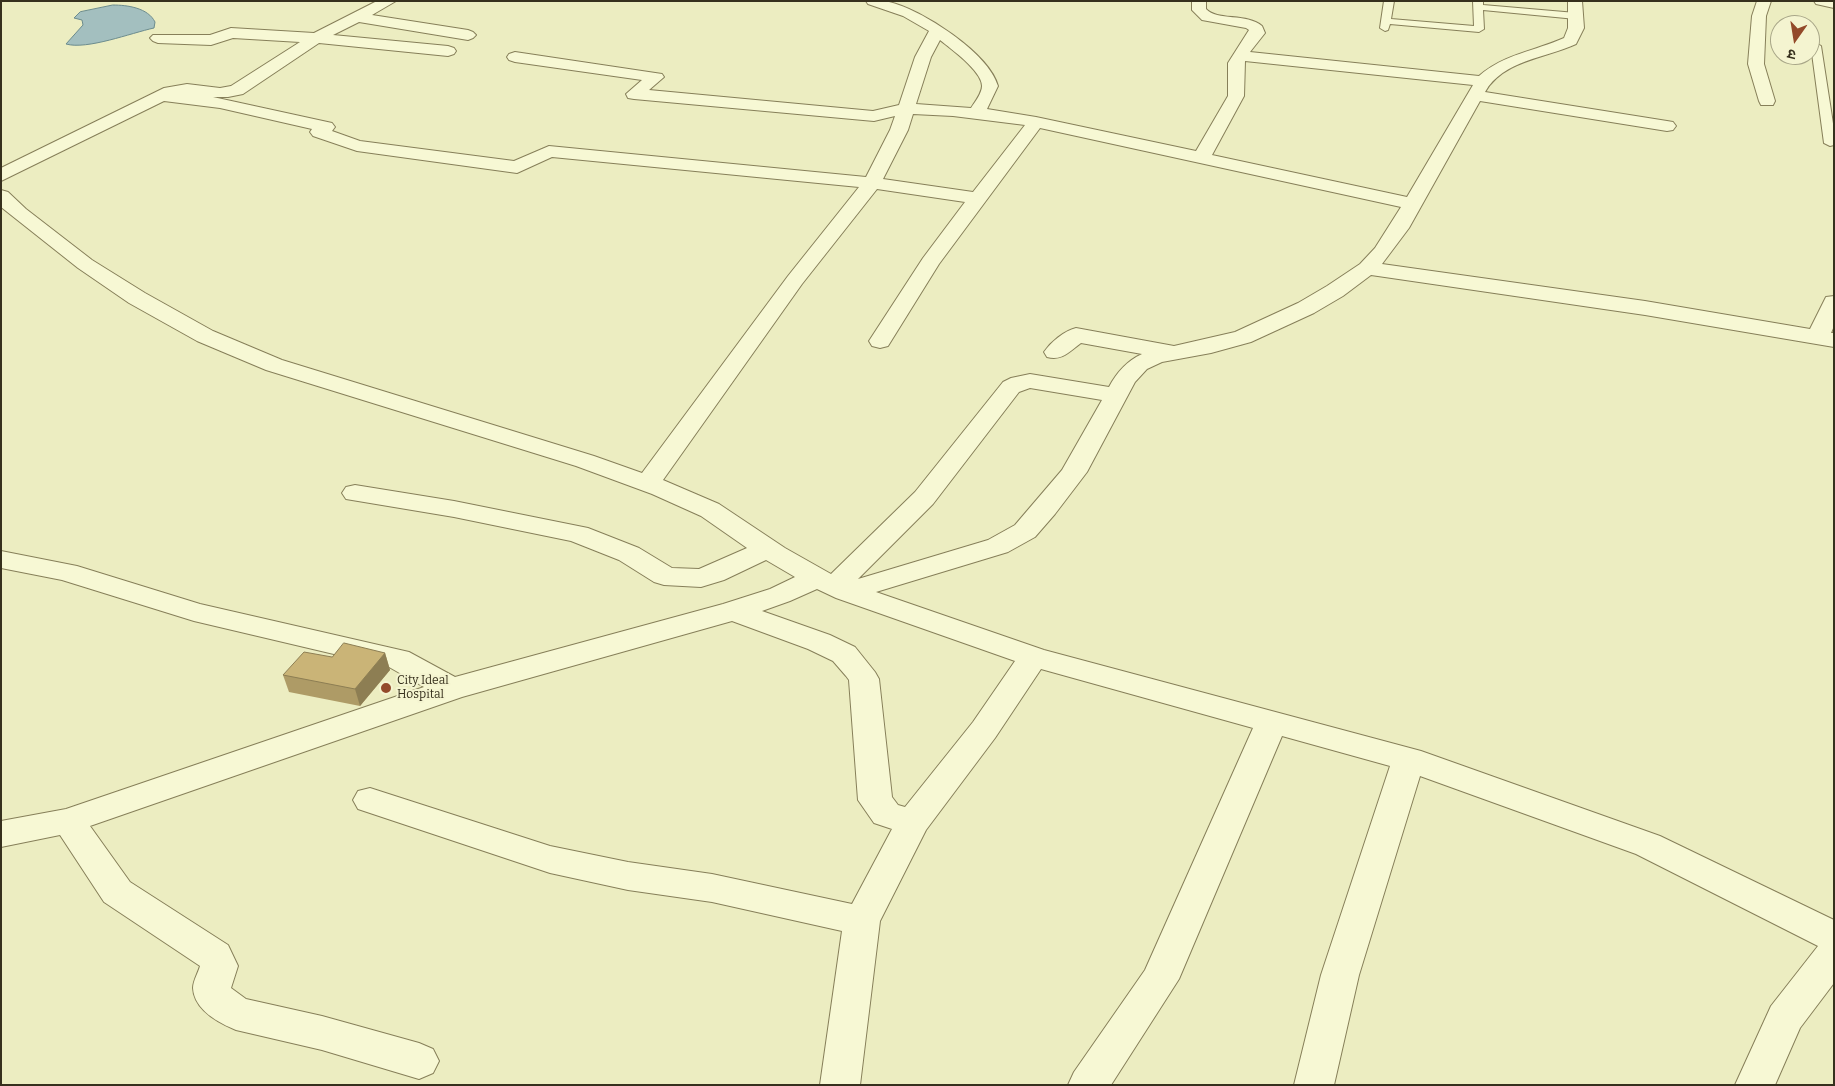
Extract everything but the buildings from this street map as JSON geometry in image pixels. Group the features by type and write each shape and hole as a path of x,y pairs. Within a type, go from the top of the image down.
{"street":[{"path":"389,1 316,38 237,90 222,94 186,88 178,89 163,96 2,192 84,264 137,298 205,336 274,365 585,461 648,483 710,510 767,549 832,586 1034,657 1409,759 1648,844 1834,937"},
{"path":"873,1 908,13 937,30 975,62 988,78 990,86 976,114"},
{"path":"1199,1 1198,9 1201,14 1207,17 1255,25 1257,33 1239,56 1236,63 1236,96 1201,158"},
{"path":"1764,1 1760,16 1756,64 1767,101"},
{"path":"1821,1 1834,4"},
{"path":"1,834 68,821 451,689 732,611 780,595 832,586 998,546 1024,531 1046,508 1074,472 1125,378 1139,364 1156,356 1243,337 1306,308 1335,291 1367,268 1382,252 1434,170 1479,88 1493,71 1506,63 1571,41 1574,36 1576,8"},
{"path":"356,17 468,35"},
{"path":"648,483 795,280 872,183 898,130 923,57 937,30"},
{"path":"158,38 211,40 234,33 316,38 448,51"},
{"path":"1239,56 1479,88 1667,126"},
{"path":"514,57 656,77 634,94 874,116 883,112 906,109 976,114 1036,122 1412,204"},
{"path":"163,96 220,103 326,127 319,132 357,146 517,166 549,151 872,183 977,198"},
{"path":"880,341 930,262 1036,122"},
{"path":"1367,268 1645,308 1826,338 1834,302"},
{"path":"1055,352 1076,335 1176,352"},
{"path":"832,586 924,498 1011,387 1019,382 1030,381 1116,395"},
{"path":"355,493 463,510 578,534 628,554 664,576 678,578 701,578 714,574 767,549"},
{"path":"1,559 67,572 194,612 398,659 451,689"},
{"path":"732,611 818,642 844,654 858,669 864,679 875,800 886,814 912,823"},
{"path":"840,1085 862,921 912,823 984,730 1034,657"},
{"path":"1088,1085 1160,979 1272,721"},
{"path":"1314,1085 1340,975 1409,759"},
{"path":"370,800 550,859 628,876 712,888 862,921"},
{"path":"68,821 117,892 215,956 219,966 212,986 213,993 219,1001 236,1013 322,1033 419,1061"},
{"path":"1755,1085 1785,1018 1834,954"}],"lane":[{"path":"1389,1 1385,24 1479,29 1478,4 1576,8"},
{"path":"1818,65 1830,143"},
{"path":"1819,70 1834,72"}],"water":[{"path":"113,5 143,10 152,17 155,22 154,28 97,43 85,45 66,44 83,25 82,20 74,18 80,12"}],"place":[{"name":"City Ideal Hospital","path":"386,688"}]}
